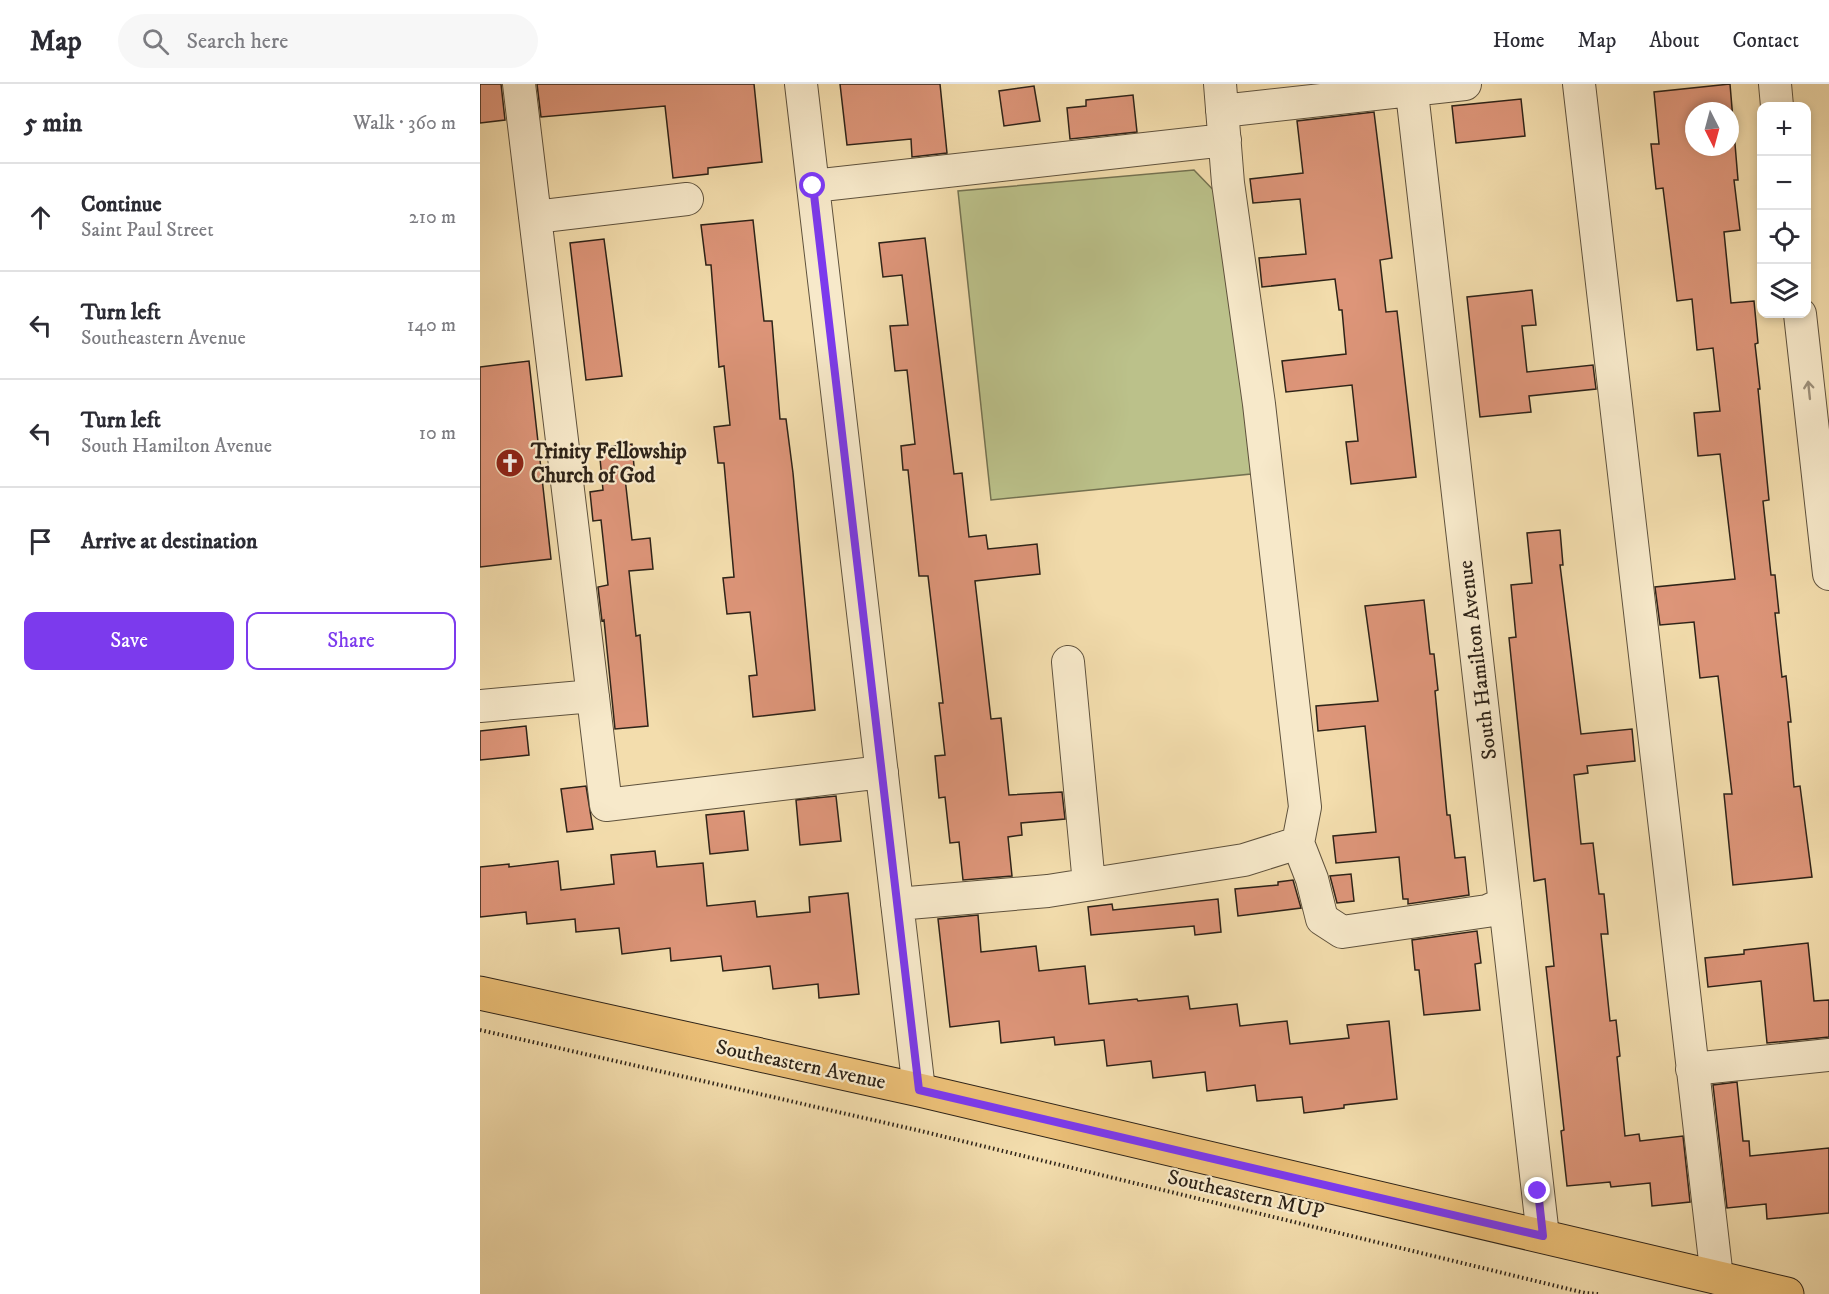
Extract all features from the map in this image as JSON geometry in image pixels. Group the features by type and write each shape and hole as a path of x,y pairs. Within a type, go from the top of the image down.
{"main road":[{"name":"Southeastern Avenue","path":"480,993 919,1090 1787,1294"}],"street":[{"path":"519,84 606,805 882,772"},
{"path":"801,84 919,1090"},
{"path":"813,186 1222,112 1411,87 1466,84"},
{"path":"1587,84 1579,84 1717,1278"},
{"path":"1775,84 1777,102"},
{"name":"South Hamilton Avenue","path":"1411,87 1543,1236"},
{"path":"1222,112 1228,183 1259,404 1305,807 1298,843 1312,879 1322,919 1342,932 1487,911 1505,903"},
{"path":"535,217 687,199"},
{"path":"1800,318 1829,574"},
{"path":"1068,662 1089,884"},
{"path":"480,706 593,696"},
{"path":"897,904 1048,891 1244,860 1298,843"},
{"path":"1692,1070 1829,1055"}],"path":[{"name":"Southeastern MUP","path":"480,1030 900,1126 1586,1293"},
{"path":"1586,1293 1598,1294"}],"green space":[{"path":"1194,170 1223,200 1251,474 991,500 958,191"}],"building":[{"path":"480,84 501,84 505,120 480,123"},
{"path":"537,84 754,84 762,162 708,168 708,174 673,178 665,106 541,117"},
{"path":"840,84 940,84 947,153 912,157 911,139 847,145"},
{"path":"1730,84 1732,102 1685,102 1685,156 1736,156 1738,180 1734,180 1740,230 1724,232 1731,303 1754,301 1758,343 1755,344 1760,389 1758,389 1769,500 1763,501 1771,575 1775,575 1779,613 1775,613 1782,677 1786,676 1791,722 1788,722 1794,787 1800,786 1812,877 1733,885 1724,794 1732,794 1718,676 1700,678 1694,622 1660,625 1655,587 1735,579 1720,454 1698,456 1694,413 1720,411 1713,348 1697,350 1692,299 1677,301 1663,188 1656,189 1651,144 1659,144 1654,92"},
{"path":"1034,86 1040,121 1004,126 999,91"},
{"path":"1133,95 1137,132 1070,139 1067,108 1086,106 1086,100"},
{"path":"1521,99 1525,136 1456,143 1452,106"},
{"path":"1374,112 1392,258 1380,260 1386,312 1397,311 1416,477 1351,484 1346,442 1358,441 1352,385 1286,392 1282,361 1346,354 1342,310 1339,310 1335,279 1262,287 1259,258 1306,254 1300,199 1253,203 1250,179 1303,173 1297,121"},
{"path":"753,220 764,321 772,321 780,419 786,419 793,473 815,710 753,717 749,676 757,675 750,612 727,614 723,578 734,577 724,463 718,463 714,427 730,425 724,366 719,367 711,265 706,265 701,225"},
{"path":"925,238 954,474 962,473 969,537 986,535 988,549 1037,544 1040,574 975,581 991,719 1001,718 1009,795 1062,792 1065,819 1021,823 1022,835 1008,837 1012,876 963,880 959,842 950,843 945,797 939,798 935,756 945,755 939,703 943,703 928,576 919,576 908,470 903,470 901,446 915,444 907,370 895,371 890,326 908,325 902,275 883,277 879,243"},
{"path":"604,239 622,376 586,380 570,243"},
{"path":"1532,290 1536,325 1522,326 1527,372 1593,365 1596,389 1529,396 1531,412 1480,417 1467,297"},
{"name":"Trinity Fellowship Church of God","path":"529,361 551,559 480,567 480,367"},
{"path":"632,444 635,477 625,478 632,540 650,538 653,569 629,571 636,636 640,635 648,726 615,729 604,620 602,621 598,587 608,585 601,520 593,521 590,492 603,490 599,448"},
{"path":"1560,530 1563,565 1560,565 1581,734 1632,729 1635,761 1587,766 1588,773 1574,775 1581,844 1593,843 1599,894 1604,894 1608,934 1601,934 1610,1021 1616,1020 1620,1056 1617,1057 1625,1136 1639,1134 1640,1141 1683,1136 1690,1202 1652,1206 1650,1183 1611,1187 1610,1182 1567,1186 1561,1131 1564,1130 1546,967 1554,966 1545,879 1534,881 1509,638 1516,637 1511,585 1532,583 1527,533"},
{"path":"1424,600 1430,654 1434,654 1438,690 1435,691 1447,815 1450,815 1455,858 1465,857 1469,895 1408,904 1408,899 1403,899 1399,857 1336,863 1333,836 1376,832 1365,726 1318,731 1316,706 1378,701 1365,606"},
{"path":"526,726 529,755 480,760 480,731"},
{"path":"586,786 593,829 567,832 561,789"},
{"path":"836,796 841,841 800,845 796,800"},
{"path":"744,811 748,850 710,854 706,815"},
{"path":"655,851 657,867 703,863 707,906 755,901 757,917 810,912 809,897 848,893 859,994 819,998 818,984 773,989 770,966 723,971 721,956 671,961 670,948 622,954 619,928 576,932 575,919 527,924 526,912 480,917 480,867 509,864 509,867 558,861 561,890 614,884 611,855"},
{"path":"1351,874 1354,901 1337,903 1330,876"},
{"path":"1293,880 1301,908 1238,916 1235,889 1278,885 1278,882"},
{"path":"1218,899 1221,932 1195,935 1194,926 1091,935 1088,907 1112,904 1113,910"},
{"path":"978,915 981,952 1036,946 1039,971 1085,966 1089,1004 1188,996 1190,1009 1237,1004 1240,1026 1287,1021 1290,1044 1349,1038 1347,1025 1389,1021 1397,1099 1344,1105 1344,1108 1304,1113 1302,1097 1257,1101 1255,1085 1207,1091 1205,1072 1153,1078 1151,1061 1107,1066 1104,1040 1055,1045 1054,1037 1001,1043 999,1021 950,1027 938,919"},
{"path":"1477,931 1481,963 1475,964 1480,1010 1424,1015 1419,970 1415,970 1412,940"},
{"path":"1808,943 1814,1001 1829,1000 1829,1037 1767,1043 1761,981 1708,987 1705,958 1744,954 1744,950"},
{"path":"1737,1082 1743,1141 1749,1141 1750,1156 1829,1148 1829,1213 1767,1219 1766,1204 1727,1208 1713,1085"}],"place":[{"name":"Trinity Fellowship Church of God","path":"510,463"}],"route":[{"path":"813,186 919,1090 1543,1236 1538,1191"}]}
